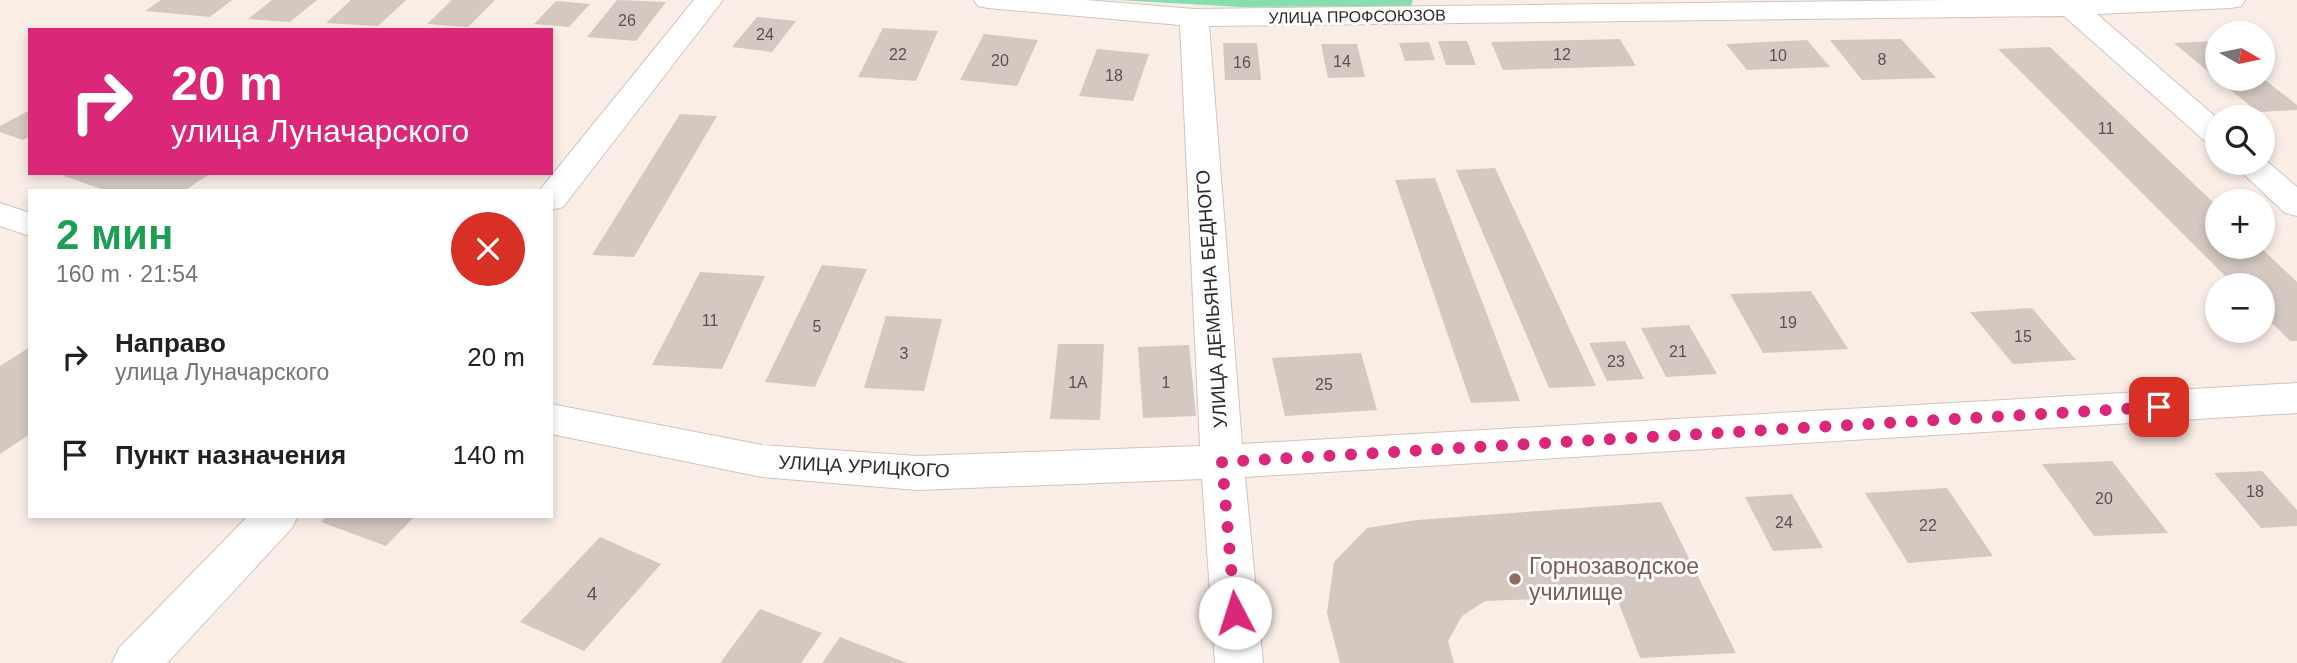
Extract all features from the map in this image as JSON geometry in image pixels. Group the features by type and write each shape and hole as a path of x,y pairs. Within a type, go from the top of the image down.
{"street":[{"path":"553,196 709,0"},
{"name":"УЛИЦА ПРОФСОЮЗОВ","path":"988,0 1194,18 1437,8 2071,7 2231,0"},
{"path":"2071,7 2205,124"},
{"name":"УЛИЦА ДЕМЬЯНА БЕДНОГО","path":"1194,18 1222,462 1239,663"},
{"path":"2263,175 2297,205"},
{"path":"0,214 28,224"},
{"name":"УЛИЦА УРИЦКОГО","path":"553,419 762,461 918,473 1222,462 2297,398"},
{"path":"136,663 274,518"}],"green space":[{"path":"1117,0 1413,0 1411,6 1242,7"}],"building":[{"path":"161,0 232,0 210,17 145,11"},
{"path":"272,0 317,0 290,22 248,19"},
{"path":"351,0 406,0 378,26 326,23"},
{"path":"452,0 495,0 468,27 427,24"},
{"path":"617,0 666,2 636,41 587,37"},
{"path":"556,1 590,4 569,27 534,24"},
{"path":"757,17 796,21 772,52 732,47"},
{"path":"883,28 938,31 916,81 858,77"},
{"path":"984,34 1038,40 1017,86 960,80"},
{"path":"1620,39 1636,66 1503,70 1491,42"},
{"path":"1901,39 1936,78 1862,80 1830,40"},
{"path":"1807,40 1830,67 1747,70 1726,44"},
{"path":"1438,41 1467,41 1476,65 1446,65"},
{"path":"1429,42 1435,60 1405,61 1399,43"},
{"path":"2205,42 2205,69 2174,43"},
{"path":"1223,43 1257,43 1261,80 1225,80"},
{"path":"1321,44 1357,44 1365,77 1328,78"},
{"path":"2050,47 2205,195 2205,256 1998,49"},
{"path":"1097,49 1149,54 1133,101 1079,96"},
{"path":"2275,88 2297,105 2297,110 2275,111 2275,105 2249,105 2232,91 2275,91"},
{"path":"28,111 28,137 23,140 0,132 0,126"},
{"path":"680,114 717,116 634,257 592,255"},
{"path":"1495,168 1596,386 1549,388 1456,170"},
{"path":"208,175 187,189 101,189 64,176"},
{"path":"1435,178 1520,401 1471,403 1395,180"},
{"path":"2208,259 2273,259 2297,282 2297,341 2290,341 2275,326 2275,273 2222,273"},
{"path":"822,265 867,269 815,387 765,382"},
{"path":"700,272 765,276 722,369 652,365"},
{"path":"1811,291 1848,349 1763,353 1730,294"},
{"path":"2032,308 2076,360 2013,364 1970,312"},
{"path":"886,316 942,319 924,391 864,388"},
{"path":"1689,325 1717,374 1666,377 1641,328"},
{"path":"1625,341 1644,379 1607,381 1589,343"},
{"path":"1058,344 1104,344 1100,420 1050,419"},
{"path":"1189,345 1196,416 1143,418 1138,347"},
{"path":"28,348 28,435 0,454 0,366"},
{"path":"1361,353 1377,410 1285,416 1272,358"},
{"path":"2112,461 2168,533 2094,536 2042,464"},
{"path":"2262,471 2297,510 2297,526 2261,528 2214,473"},
{"path":"1947,488 1993,556 1908,563 1865,493"},
{"path":"1792,494 1823,548 1773,551 1745,497"},
{"name":"Горнозаводское училище","path":"1661,502 1736,653 1640,658 1616,596 1485,601 1462,616 1448,641 1454,663 1340,663 1327,613 1334,562 1367,528 1417,520"},
{"path":"325,518 413,518 386,546 321,522"},
{"path":"600,537 661,564 584,651 520,622"},
{"path":"760,609 822,633 801,663 720,663"},
{"path":"840,637 907,663 822,663"}],"place":[{"name":"Горнозаводское училище","path":"1515,579"}],"route":[{"path":"1235,613 1222,462 2159,407"}]}
